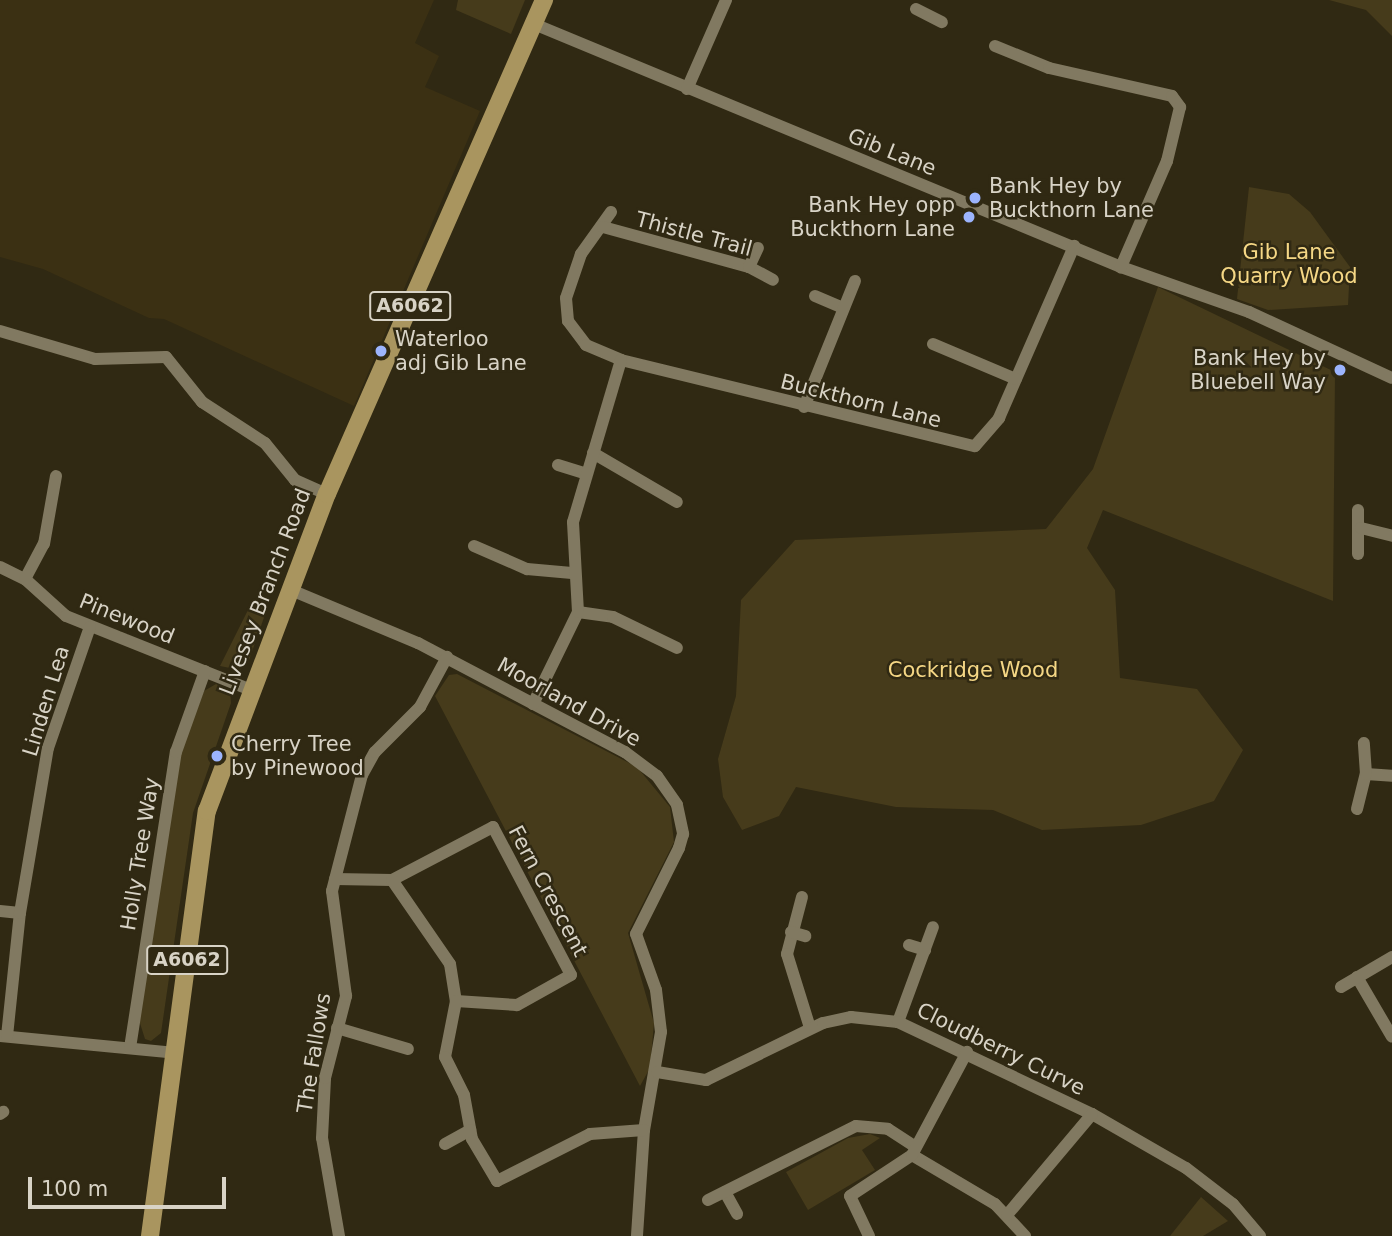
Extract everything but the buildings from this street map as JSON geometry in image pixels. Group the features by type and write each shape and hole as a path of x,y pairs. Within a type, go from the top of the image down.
{"main road":[{"name":"Livesey Branch Road","path":"150,1236 207,811 327,494 544,0"}],"street":[{"path":"687,89 726,0"},
{"path":"929,0 929,15"},
{"path":"916,9 942,22"},
{"name":"Gib Lane","path":"534,24 1121,267 1249,312 1392,378"},
{"path":"995,46 1049,68 1172,96 1181,107 1167,161 1121,267"},
{"name":"Thistle Trail","path":"569,286 581,254 603,227 611,212"},
{"name":"Thistle Trail","path":"603,227 749,267 773,280"},
{"name":"Buckthorn Lane","path":"569,286 566,311 575,334 621,360 804,407 975,446 988,438 1073,246"},
{"path":"749,267 758,248"},
{"path":"804,407 855,281"},
{"path":"815,296 843,308"},
{"path":"0,331 95,359 166,357 202,402 265,443 295,480 327,494"},
{"path":"933,344 1016,379"},
{"path":"533,704 578,612 572,573 573,523 584,473 593,453 621,360"},
{"path":"593,453 677,502"},
{"path":"558,465 584,473"},
{"path":"24,579 44,544 56,476"},
{"path":"1358,510 1361,528 1358,554"},
{"path":"1361,528 1392,536"},
{"path":"474,546 527,569 572,573"},
{"name":"Pinewood","path":"0,567 24,579 66,616 251,690"},
{"name":"Moorland Drive","path":"291,590 446,657 643,765 669,792 682,820 678,848 636,934 657,999 657,1072 645,1130 637,1236"},
{"path":"578,612 619,619 677,648"},
{"name":"Linden Lea","path":"4,1036 20,913 48,748 90,627"},
{"name":"The Fallows","path":"339,1236 322,1118 346,990 333,921 335,879 368,763 411,718 446,657"},
{"name":"Holly Tree Way","path":"130,1048 176,752 205,671"},
{"path":"1357,810 1366,774 1364,743"},
{"path":"1366,774 1392,776"},
{"name":"Fern Crescent","path":"335,879 392,880 493,827 571,975 517,1005 456,1001"},
{"path":"392,880 445,952 456,1001 444,1049 468,1106 470,1130 496,1181 590,1134 645,1130"},
{"path":"802,897 791,932 788,964 810,1028"},
{"path":"0,911 20,913"},
{"path":"898,1022 933,927"},
{"path":"791,932 805,936"},
{"path":"909,945 925,950"},
{"path":"1341,987 1392,957"},
{"path":"1357,977 1392,1037"},
{"name":"Cloudberry Curve","path":"657,1072 686,1081 715,1078 810,1028 851,1017 898,1022 967,1052 1092,1114 1202,1178 1260,1236"},
{"path":"337,1028 408,1049"},
{"path":"4,1036 175,1053"},
{"path":"869,1236 850,1196 914,1151 967,1052"},
{"path":"1007,1215 1092,1114"},
{"path":"708,1200 856,1126 888,1129 914,1151 1007,1215 1025,1236"},
{"path":"446,1144 470,1130"},
{"path":"725,1192 737,1214"}],"shaded area":[{"path":"0,0 434,0 415,43 439,56 425,87 480,111 354,406 164,319 149,318 43,269 0,257"}],"green space":[{"path":"458,0 525,0 511,34 456,10"},
{"path":"1329,0 1392,0 1392,36 1366,10"},
{"name":"Gib Lane Quarry Wood","path":"1249,187 1289,194 1310,212 1350,267 1348,305 1268,310 1237,299"},
{"name":"Cockridge Wood","path":"1158,287 1335,372 1333,601 1103,510 1087,548 1115,590 1120,678 1197,689 1243,750 1214,801 1141,825 1042,830 993,810 896,807 796,787 779,816 742,830 723,797 718,759 736,696 741,600 795,540 1046,529 1093,469"},
{"path":"252,602 268,606 248,663 240,670 220,666"},
{"path":"457,674 637,767 670,807 674,842 628,933 654,1023 650,1068 640,1086 435,696 449,675"},
{"path":"216,684 230,691 231,703 193,813 161,1033 151,1041 145,1039 139,1020 180,753 204,691"},
{"path":"870,1134 880,1138 862,1150 875,1170 808,1210 786,1172 848,1138"},
{"path":"1201,1197 1228,1221 1203,1236 1170,1236"}],"place":[{"name":"Bank Hey by Buckthorn Lane","path":"975,198"},
{"name":"Bank Hey opp Buckthorn Lane","path":"969,217"},
{"name":"Waterloo adj Gib Lane","path":"381,351"},
{"name":"Bank Hey by Bluebell Way","path":"1340,370"},
{"name":"Cherry Tree by Pinewood","path":"217,756"}]}
